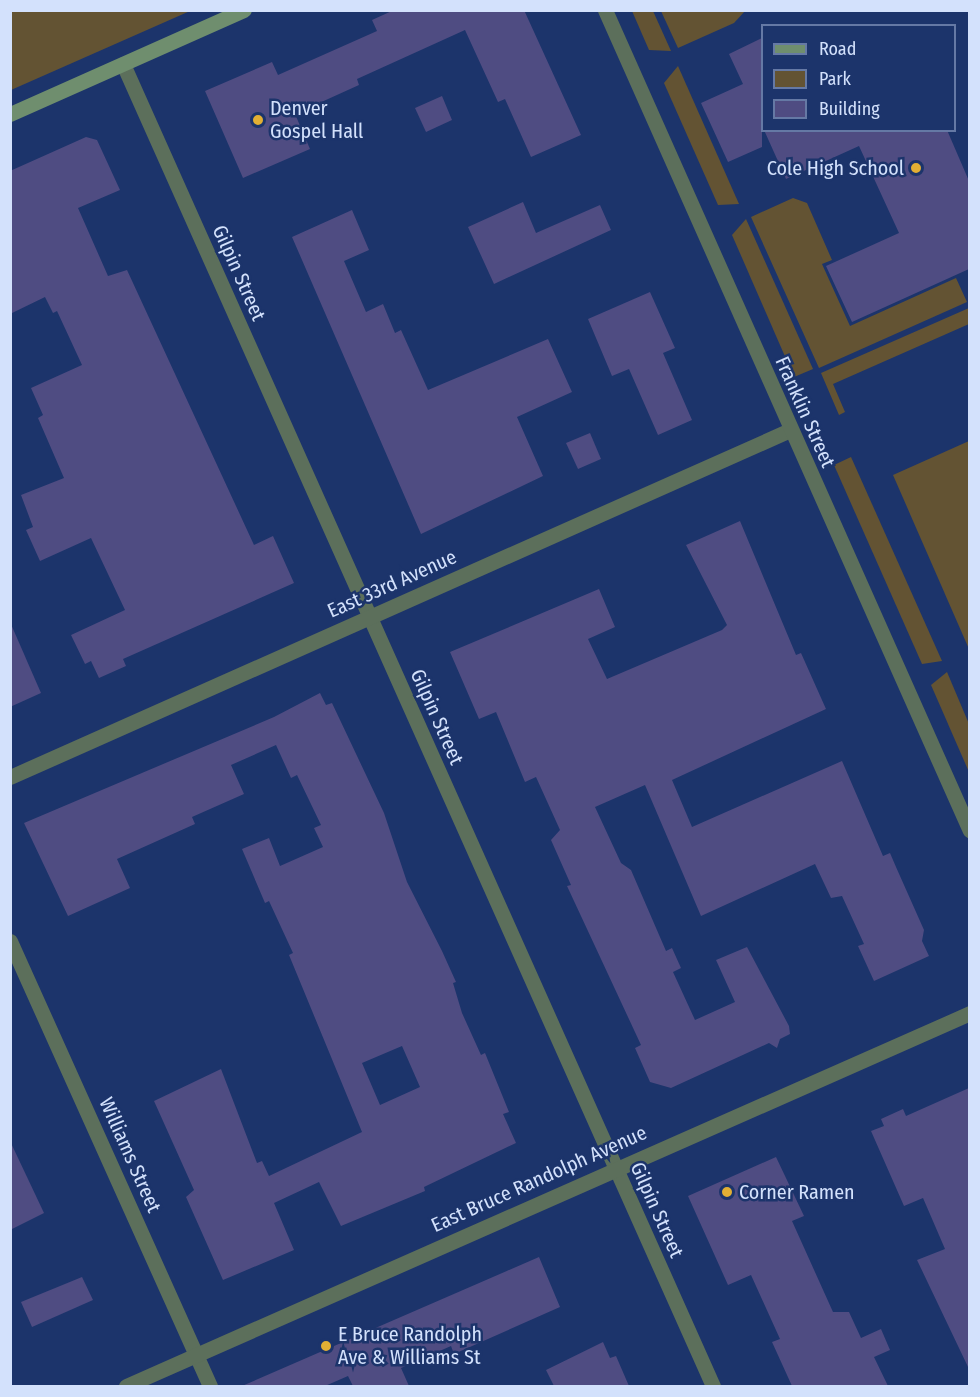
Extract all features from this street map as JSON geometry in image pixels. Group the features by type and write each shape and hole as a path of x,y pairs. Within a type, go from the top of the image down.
{"main road":[{"path":"10,114 243,10"}],"street":[{"name":"Franklin Street","path":"605,10 969,831"},
{"name":"Gilpin Street","path":"123,64 713,1386"},
{"name":"East 33rd Avenue","path":"10,777 790,430"},
{"name":"Williams Street","path":"10,941 210,1386"},
{"name":"East Bruce Randolph Avenue","path":"126,1386 969,1013"}],"green space":[{"path":"11,10 190,10 190,11 11,90"},
{"path":"632,11 653,11 671,51 649,50"},
{"path":"661,11 745,11 734,23 678,48"},
{"path":"678,66 739,204 718,205 664,83"},
{"path":"793,198 807,203 832,260 822,264 850,326 956,278 967,302 819,368 751,217"},
{"path":"746,219 813,369 794,377 732,235"},
{"path":"969,308 969,324 833,384 845,412 839,415 821,373"},
{"path":"969,441 969,649 893,475"},
{"path":"851,457 942,661 922,664 834,465"},
{"path":"947,672 969,724 969,772 931,685"}],"building":[{"path":"394,10 524,10 581,135 531,157 505,99 498,102 465,30 357,79 359,85 295,114 310,149 243,178 205,91 272,62 278,75 377,31 372,20"},
{"path":"761,38 762,147 728,162 701,103 743,84 729,54"},
{"path":"442,96 452,120 426,132 415,108"},
{"path":"765,132 948,132 969,181 969,269 852,322 826,266 899,233 859,146 786,179"},
{"path":"86,137 97,140 120,190 78,208 108,276 127,270 254,545 273,536 294,583 123,659 126,666 99,678 91,661 85,664 71,635 125,610 91,538 40,561 26,530 33,527 21,495 64,478 38,418 43,415 31,388 82,365 57,311 53,313 45,297 10,314 10,171"},
{"path":"523,202 536,233 600,205 611,230 494,284 468,227"},
{"path":"352,210 369,250 344,261 366,312 383,304 395,333 401,330 428,390 548,339 572,392 517,417 543,476 421,534 292,237"},
{"path":"650,292 675,348 663,353 692,420 658,435 629,369 612,376 588,319"},
{"path":"590,433 601,459 578,469 566,443"},
{"path":"740,521 796,655 801,653 826,709 672,780 692,827 842,761 883,856 890,853 924,930 922,941 929,956 874,981 858,946 864,944 842,896 831,898 815,864 701,916 645,785 595,807 621,863 631,870 666,951 672,948 681,968 673,972 695,1020 735,1002 716,960 747,947 789,1026 790,1034 780,1039 777,1048 769,1043 671,1088 650,1082 635,1048 641,1045 567,886 571,885 551,840 560,830 536,777 525,782 496,712 479,719 450,652 599,589 615,627 588,639 607,679 722,630 727,625 686,545"},
{"path":"10,622 41,693 10,707"},
{"path":"320,693 326,705 332,703 384,813 407,882 456,982 453,983 462,1013 481,1055 485,1053 509,1112 503,1114 516,1143 424,1187 425,1191 341,1226 319,1182 274,1203 294,1250 223,1280 186,1197 194,1190 154,1101 221,1069 257,1163 262,1161 269,1176 362,1132 289,955 293,953 269,901 265,903 242,849 269,838 280,866 323,847 314,828 321,825 297,775 291,778 276,745 231,765 244,794 192,817 195,824 117,859 130,888 68,916 24,823 274,717","holes":["402,1046 420,1087 380,1105 362,1063"]},
{"path":"969,1088 969,1369 917,1260 945,1249 923,1198 904,1206 871,1131 884,1126 881,1119 903,1109 906,1116"},
{"path":"10,1141 44,1213 10,1230"},
{"path":"776,1157 804,1216 792,1221 833,1312 849,1312 861,1338 881,1329 890,1350 874,1357 888,1386 792,1386 772,1342 780,1339 751,1275 728,1285 688,1196"},
{"path":"539,1257 560,1307 454,1354 451,1346 401,1368 409,1386 353,1386 348,1376 325,1386 242,1386"},
{"path":"82,1277 93,1300 32,1327 21,1302"},
{"path":"603,1342 610,1358 616,1356 629,1386 554,1386 546,1370"}],"place":[{"name":"Denver Gospel Hall","path":"258,120"},
{"name":"Cole High School","path":"916,168"},
{"name":"Corner Ramen","path":"727,1192"},
{"name":"E Bruce Randolph Ave & Williams St","path":"326,1346"}]}
